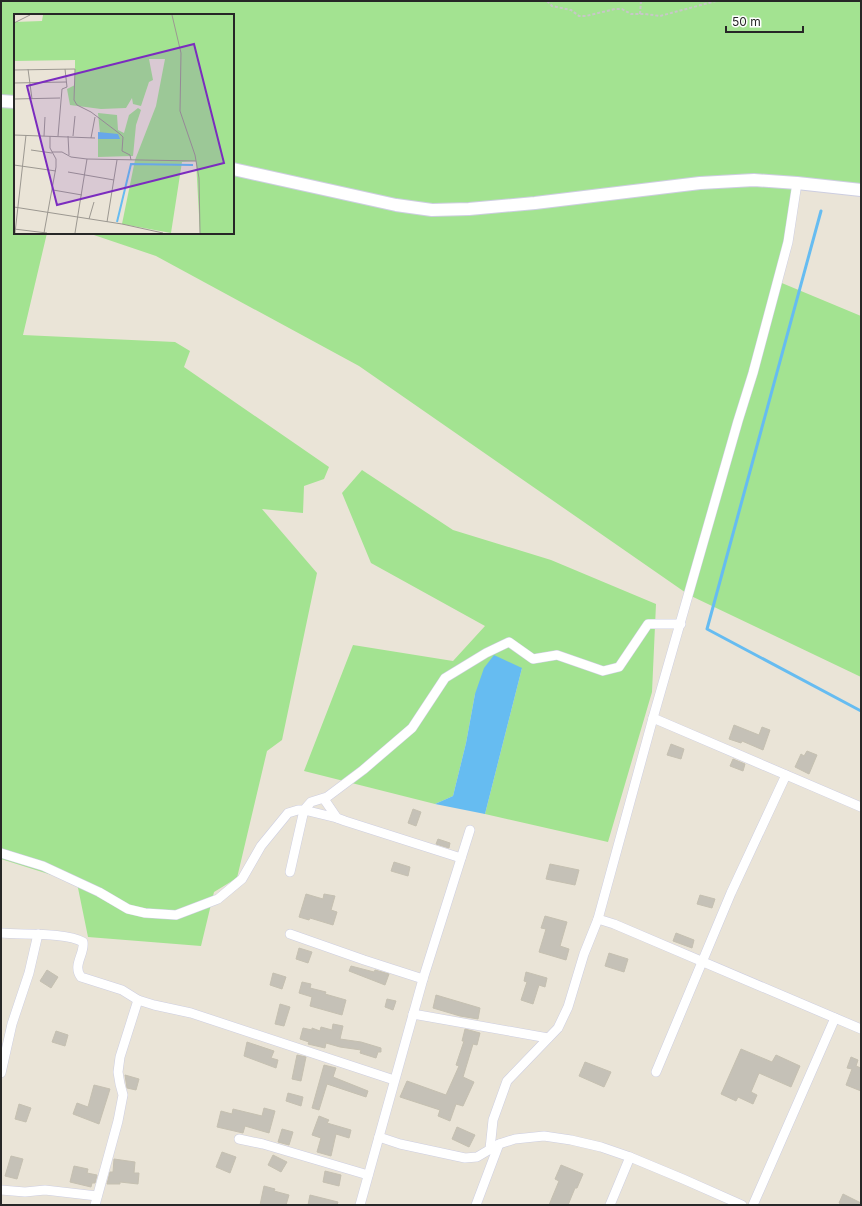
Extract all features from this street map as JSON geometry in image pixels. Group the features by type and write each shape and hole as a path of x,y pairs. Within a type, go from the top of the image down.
{"main road":[{"path":"1,101 14,102"},
{"path":"234,169 396,205 432,210 469,209 535,203 700,183 754,180 861,190"}],"street":[{"path":"490,1149 494,1120 507,1081 558,1028 568,1007 584,954 598,919 653,718 753,373 788,242 797,183"},
{"path":"290,872 304,810 311,802 324,799 363,770 412,728 446,678 486,653 509,642 533,659 557,655 603,671 619,667 648,624 681,624"},
{"path":"653,718 861,807"},
{"path":"656,1072 732,893 786,775"},
{"path":"324,799 337,818"},
{"path":"1,854 43,866 99,892 128,909 145,913 176,915 218,899 242,879 261,846 288,813 298,810 304,810 337,818 461,858"},
{"path":"360,1205 423,979 470,830"},
{"path":"598,919 614,924 861,1029"},
{"path":"1,933 38,934 77,939 83,942 84,947 77,965 78,972 81,977 122,990 138,1000 191,1013 394,1080"},
{"path":"1,1073 12,1024 29,973 38,934"},
{"path":"290,934 423,979"},
{"path":"95,1205 118,1121 123,1095 118,1072 120,1057 138,1000"},
{"path":"413,1014 548,1038"},
{"path":"753,1205 835,1018"},
{"path":"379,1137 400,1144 465,1158 477,1157 499,1144 515,1139 544,1136 571,1140 593,1145 630,1157 742,1205"},
{"path":"239,1139 263,1144 368,1175"},
{"path":"476,1205 499,1144"},
{"path":"610,1205 630,1157"},
{"path":"1,1190 24,1192 45,1190 97,1196"}],"path":[{"path":"547,1 552,6 571,10 579,16 586,16 616,9 622,9 631,14 660,16 716,1"},
{"path":"640,14 641,1"}],"green space":[{"path":"1,1 861,1 861,190 797,183 777,281 861,316 861,677 689,595 359,366 156,256 91,234 234,234 234,14 14,14 14,234 47,234 23,335 175,342 190,351 184,367 329,467 324,479 304,486 303,513 262,509 317,573 282,740 267,751 237,878 214,892 201,946 88,937 77,883 1,859"},
{"path":"362,470 453,530 551,560 656,604 652,692 608,842 485,814 522,668 475,694 466,743 453,796 435,804 304,771 353,645 453,661 485,626 371,563 342,493"}],"water":[{"path":"494,655 522,668 485,814 435,804 453,796 466,743 475,694 484,668"}],"building":[{"path":"734,725 759,735 762,727 770,730 763,750 742,741 741,743 729,739"},
{"path":"671,744 684,749 681,759 667,755"},
{"path":"807,751 817,755 809,774 795,767 801,754 804,756"},
{"path":"733,759 745,764 743,771 730,766"},
{"path":"413,809 421,812 416,826 408,823"},
{"path":"438,839 450,843 449,848 436,844"},
{"path":"394,862 410,867 408,876 391,871"},
{"path":"550,864 579,870 575,885 546,879"},
{"path":"306,894 323,899 324,894 335,896 331,910 337,912 333,925 310,918 309,920 299,917"},
{"path":"700,895 715,899 712,908 697,904"},
{"path":"545,916 567,922 560,946 569,949 566,960 539,952 546,929 541,928"},
{"path":"676,933 694,940 692,948 673,941"},
{"path":"299,948 312,952 308,963 296,959"},
{"path":"609,953 628,959 624,972 605,966"},
{"path":"351,966 389,974 385,985 349,971"},
{"path":"47,970 58,977 51,988 40,981"},
{"path":"526,972 547,978 545,987 539,985 533,1004 521,1000 527,982 524,981"},
{"path":"273,973 286,977 282,989 270,985"},
{"path":"302,982 311,984 310,988 326,992 325,994 346,1000 342,1015 310,1006 312,997 299,993"},
{"path":"436,995 480,1008 478,1019 460,1016 433,1008"},
{"path":"387,999 396,1001 393,1010 385,1007"},
{"path":"280,1004 290,1007 284,1026 275,1024"},
{"path":"333,1024 343,1026 340,1039 361,1042 381,1048 381,1052 378,1052 376,1058 360,1053 361,1050 326,1043 325,1048 308,1044 309,1042 300,1039 303,1028 312,1030 312,1028 320,1031 321,1027 332,1030"},
{"path":"465,1029 480,1033 477,1045 473,1044 463,1077 474,1082 463,1106 456,1104 450,1121 438,1116 440,1110 400,1097 407,1081 446,1095 459,1066 456,1065 464,1041 462,1041"},
{"path":"56,1031 68,1035 65,1046 52,1042"},
{"path":"247,1042 274,1051 271,1058 278,1060 276,1068 244,1056"},
{"path":"741,1049 772,1062 776,1055 800,1066 791,1087 759,1073 751,1092 757,1095 753,1104 738,1097 736,1101 721,1094"},
{"path":"297,1055 306,1057 301,1081 292,1079"},
{"path":"851,1057 858,1060 856,1066 861,1068 861,1091 846,1085 852,1069 847,1068"},
{"path":"585,1062 611,1072 604,1087 579,1076"},
{"path":"324,1065 336,1068 333,1077 368,1091 366,1097 327,1084 319,1110 312,1108"},
{"path":"125,1075 139,1079 136,1090 127,1088"},
{"path":"94,1085 110,1089 99,1124 73,1114 77,1103 88,1107"},
{"path":"288,1093 303,1097 301,1106 286,1101"},
{"path":"19,1104 31,1108 26,1122 15,1119"},
{"path":"264,1108 275,1111 269,1133 245,1126 243,1133 217,1127 221,1111 232,1114 233,1109 262,1116"},
{"path":"319,1116 329,1120 327,1123 351,1130 349,1138 336,1134 331,1156 317,1152 321,1138 312,1135"},
{"path":"457,1127 475,1135 469,1147 452,1139"},
{"path":"282,1129 293,1132 289,1145 278,1142"},
{"path":"222,1152 236,1157 230,1173 216,1167"},
{"path":"273,1155 287,1162 281,1172 268,1165"},
{"path":"11,1156 23,1159 17,1179 5,1176"},
{"path":"114,1159 135,1162 134,1173 139,1173 138,1184 120,1182 120,1184 107,1184 110,1172 113,1172"},
{"path":"561,1165 583,1174 568,1205 549,1205 559,1181 555,1179"},
{"path":"74,1166 88,1169 87,1173 97,1175 95,1183 92,1183 91,1187 70,1182"},
{"path":"325,1171 341,1175 339,1186 323,1182"},
{"path":"264,1186 275,1189 274,1191 289,1195 286,1205 260,1205"},
{"path":"843,1194 861,1203 861,1205 843,1205 839,1203"},
{"path":"310,1195 338,1202 337,1205 308,1205"}],"waterway":[{"path":"821,211 707,629 861,711"}]}
